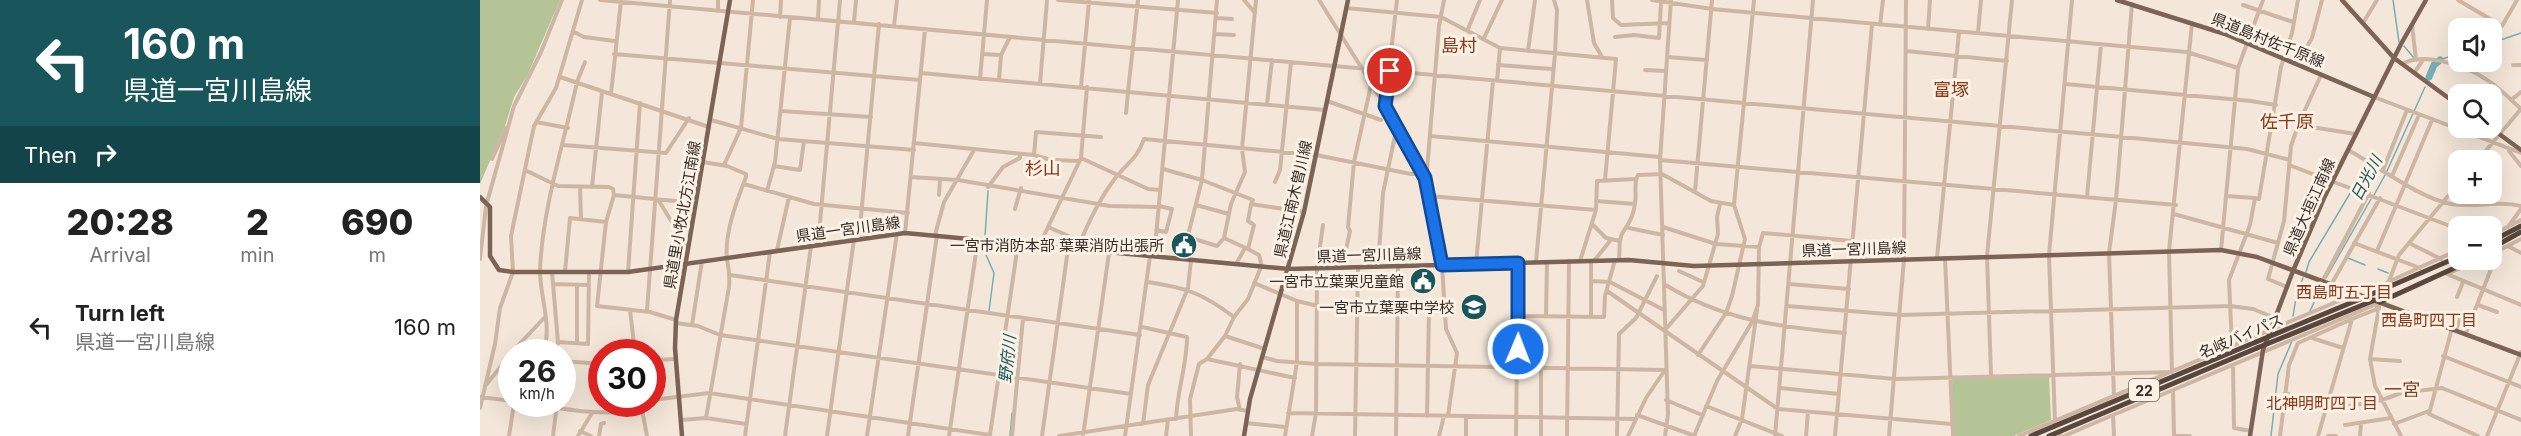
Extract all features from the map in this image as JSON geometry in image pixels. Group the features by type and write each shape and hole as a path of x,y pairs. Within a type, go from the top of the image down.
{"highway":[{"path":"2502,236 2521,226"},
{"path":"2502,244 2521,232"},
{"name":"名岐バイパス","path":"2049,436 2448,261"},
{"path":"2378,301 2452,270"},
{"name":"名岐バイパス","path":"2031,436 2256,345 2378,301 2452,270"}],"main road":[{"name":"県道里小牧北方江南線","path":"682,436 676,359 676,321 730,0"},
{"name":"県道江南木曽川線","path":"1244,436 1259,368 1304,212 1348,0"},
{"name":"県道島村佐千原線","path":"2117,0 2192,22 2246,42 2374,97"},
{"path":"2342,0 2394,58 2448,98"},
{"name":"県道大垣江南線","path":"2250,434 2263,352 2293,271 2333,180 2394,58 2426,0"},
{"path":"2502,136 2521,151"},
{"path":"480,197 488,203 490,210 492,262 499,270 513,272"},
{"name":"県道一宮川島線","path":"513,272 628,272 897,233 1288,269 1617,260 1708,265 1760,264 2221,250 2241,252 2272,262 2521,354"}],"street":[{"path":"480,260 488,203 508,125 516,101 541,52 562,0"},
{"path":"480,408 501,308 513,272 511,236 536,122 556,88 582,0"},
{"path":"600,0 2231,147 2267,154 2448,225"},
{"path":"647,311 648,269 657,200 664,57 670,0"},
{"path":"718,0 718,12"},
{"path":"724,165 741,128 753,0"},
{"path":"780,17 781,0"},
{"path":"818,19 819,0"},
{"path":"785,436 822,205 840,0"},
{"path":"848,0 856,0 854,22"},
{"path":"894,26 897,0"},
{"path":"980,79 987,0"},
{"path":"1040,84 1047,0"},
{"path":"1058,0 1178,10 1232,19"},
{"path":"1126,113 1138,0"},
{"path":"1125,436 1161,190 1178,0"},
{"path":"1182,260 1202,180 1216,34 1217,0"},
{"path":"1244,0 1255,13"},
{"path":"1188,237 1217,246 1224,238 1236,192 1245,172 1242,148 1256,0"},
{"path":"1319,0 1397,126 1423,174 1442,265 1446,329 1457,353 1446,416 1439,436"},
{"path":"1385,106 1397,0"},
{"path":"1423,174 1427,170 1444,0"},
{"path":"1468,29 1480,0"},
{"path":"1484,38 1502,0"},
{"path":"1528,51 1535,0"},
{"path":"1536,262 1555,54 1557,10 1554,0"},
{"path":"1587,0 1594,44 1602,58"},
{"path":"1612,0 1613,18 1621,25 1669,23"},
{"path":"1652,0 1712,9 2189,52 2238,68"},
{"path":"1695,191 1712,0"},
{"path":"1698,355 1726,313 1744,246 1744,232 1734,205 1754,0"},
{"path":"1775,434 1813,0"},
{"path":"1880,25 1883,0"},
{"path":"1889,436 1904,259 1906,0"},
{"path":"1928,29 1930,0"},
{"path":"1978,33 1981,0"},
{"path":"1991,375 1987,256 1996,189 2012,0"},
{"path":"2055,422 2049,255 2072,0"},
{"path":"2221,250 2238,68 2263,0"},
{"path":"2226,196 2259,199 2284,59 2298,0"},
{"path":"2297,64 2312,38 2322,0"},
{"path":"2363,23 2377,0"},
{"path":"2458,0 2502,26 2517,0"},
{"path":"611,94 621,1"},
{"path":"1082,87 1089,1"},
{"path":"1665,436 1665,310 1660,158 1671,2"},
{"path":"1615,37 1634,35 1659,38 1661,3"},
{"path":"2115,396 2109,253 2122,137 2132,4"},
{"path":"2243,5 2293,22"},
{"path":"1346,8 1441,16 1500,48 1616,59 1605,180"},
{"path":"766,191 774,166 778,139 790,18"},
{"path":"2172,372 2169,251 2176,205 2192,22"},
{"path":"827,436 862,208 879,24"},
{"path":"1835,436 1872,24"},
{"path":"2412,24 2416,60"},
{"path":"905,233 925,29"},
{"path":"574,32 584,37 615,41"},
{"path":"1937,258 1959,32"},
{"path":"1216,34 1234,35"},
{"path":"999,80 1001,55 1010,37"},
{"path":"2087,197 2101,44"},
{"path":"1476,264 1500,48"},
{"path":"1906,51 2007,61"},
{"path":"614,54 920,80"},
{"path":"982,54 1001,55"},
{"path":"1666,57 1707,60"},
{"path":"1267,104 1272,60"},
{"path":"2402,64 2416,60 2438,61 2483,77 2521,109 2502,132"},
{"path":"2414,73 2423,60"},
{"path":"547,339 540,272 546,216 578,82 585,62"},
{"path":"1275,182 1280,170 1292,62"},
{"path":"2513,65 2521,64"},
{"path":"1498,65 1553,69"},
{"path":"1645,70 1666,71"},
{"path":"921,73 1325,110"},
{"path":"2287,287 2268,279 2284,221 2289,162 2299,123 2321,75"},
{"path":"560,77 709,126"},
{"path":"2065,84 2235,99 2276,105"},
{"path":"1342,268 1350,231 1354,162 1371,85"},
{"path":"1039,246 1081,159 1087,87"},
{"path":"592,187 602,92"},
{"path":"2511,100 2521,92"},
{"path":"2374,97 2492,144 2509,150 2521,151"},
{"path":"1327,101 1381,120"},
{"path":"628,272 640,103"},
{"path":"781,111 871,117"},
{"path":"2387,173 2413,112"},
{"path":"2387,173 2413,112"},
{"path":"2273,116 2356,134"},
{"path":"563,145 666,153 689,118"},
{"path":"711,120 778,139 914,150"},
{"path":"2377,251 2432,120"},
{"path":"536,122 567,128"},
{"path":"492,159 508,125"},
{"path":"1378,267 1387,170 1397,126"},
{"path":"1034,155 1036,132 1101,137"},
{"path":"1430,136 2176,205"},
{"path":"2487,150 2497,138"},
{"path":"1077,250 1101,202 1118,175 1138,155 1144,139 1316,155 1387,170 1423,174"},
{"path":"774,166 801,170 804,140"},
{"path":"914,143 1034,155 1051,160 1081,159 1148,189 1161,190"},
{"path":"908,436 936,235 944,202 974,150"},
{"path":"2348,150 2406,184 2444,202 2472,206 2506,202 2521,207 2508,227"},
{"path":"2509,150 2521,166"},
{"path":"988,187 1003,167 1020,158 1020,154"},
{"path":"703,162 724,165 746,174 733,218 727,258 730,276 706,418"},
{"path":"1163,169 1202,180 1253,200 1248,222 1254,225 1246,248 1235,265"},
{"path":"525,170 554,185 613,189 614,195 606,222 597,306"},
{"path":"1580,261 1596,210 1597,181 1635,179 1638,175 1662,174 1720,204 1734,205"},
{"path":"911,177 958,180 988,187 1101,202 1110,206 1159,206 1172,209 1166,232 1156,230"},
{"path":"939,195 940,179"},
{"path":"1518,316 1604,317 1606,291 1617,260 1623,232 1629,228 1635,204 1635,179"},
{"path":"744,184 822,205 908,213"},
{"path":"580,187 581,219"},
{"path":"1015,209 1021,190"},
{"path":"2322,282 2326,269 2369,193"},
{"path":"614,195 695,203"},
{"path":"1429,196 1596,210"},
{"path":"777,250 789,197"},
{"path":"2389,281 2397,258 2448,197"},
{"path":"2232,346 2229,280 2241,252 2254,198"},
{"path":"2331,285 2379,198"},
{"path":"657,200 687,247"},
{"path":"1596,201 1635,204"},
{"path":"1251,204 1304,212"},
{"path":"1665,331 1692,301 1703,282 1716,244 1720,204"},
{"path":"1196,206 1229,214"},
{"path":"2174,214 2247,232 2278,243"},
{"path":"565,272 570,218 606,222"},
{"path":"2502,230 2521,220"},
{"path":"1591,224 1610,241 1620,242"},
{"path":"1312,436 1316,413 1317,268 1323,225"},
{"path":"1048,227 1080,241"},
{"path":"1663,227 1716,244 1759,247"},
{"path":"1629,228 1663,235"},
{"path":"867,436 897,233"},
{"path":"1735,436 1742,419 1747,388 1758,305 1759,247 1763,233 1852,241"},
{"path":"1191,436 1193,385 1199,363 1208,359 1225,336 1234,317 1248,299 1261,267 1259,255 1224,238"},
{"path":"949,436 978,239"},
{"path":"2502,247 2521,239"},
{"path":"1591,317 1592,261 1610,241"},
{"path":"2354,243 2420,268"},
{"path":"2409,243 2441,259"},
{"path":"666,398 710,393 990,435 1018,244"},
{"path":"2508,246 2521,253"},
{"path":"1042,436 1068,249"},
{"path":"745,436 770,252"},
{"path":"1084,434 1109,253"},
{"path":"2380,290 2389,281 2448,255"},
{"path":"1946,258 1953,436"},
{"path":"1143,424 1148,385 1188,288 1191,260"},
{"path":"692,325 702,261"},
{"path":"1567,436 1569,261"},
{"path":"1546,262 1546,316"},
{"path":"1516,436 1518,263"},
{"path":"1396,436 1398,266"},
{"path":"1355,436 1358,267"},
{"path":"2425,281 2455,270"},
{"path":"2466,333 2489,270"},
{"path":"1679,271 1703,282"},
{"path":"552,272 558,339"},
{"path":"577,285 577,343 588,344 589,273"},
{"path":"2447,274 2521,305"},
{"path":"730,276 1140,335"},
{"path":"1617,436 1618,333 1639,313 1657,276"},
{"path":"1591,280 1610,282 1665,310"},
{"path":"1148,282 1188,288 1214,302 1234,317"},
{"path":"2457,297 2463,282"},
{"path":"1254,283 1297,301 1318,306 1444,307"},
{"path":"1663,284 1692,301 1754,322 1845,333"},
{"path":"1789,284 1849,289"},
{"path":"553,285 589,285"},
{"path":"1606,291 1778,409 1952,424"},
{"path":"2019,436 2348,297 2365,297"},
{"path":"1285,436 1297,363 1297,301"},
{"path":"2280,436 2289,364 2298,343 2377,309 2378,301"},
{"path":"2062,436 2298,338 2372,306 2378,301"},
{"path":"2378,301 2370,359 2373,382 2401,436"},
{"path":"588,305 647,311 720,335 1131,394"},
{"path":"2478,305 2497,312"},
{"path":"1787,306 1900,315 2230,306 2253,309 2275,318"},
{"path":"1427,416 1429,308"},
{"path":"630,310 633,339"},
{"path":"544,312 555,312"},
{"path":"2474,315 2463,312 2454,328 2443,357 2429,411 2431,417 2478,436"},
{"path":"525,339 545,317"},
{"path":"1012,436 1022,318"},
{"path":"2318,436 2352,319"},
{"path":"1288,412 1617,419 1636,417 1666,424 1694,436 1722,371 1754,322"},
{"path":"1142,327 1169,331 1187,337 1188,351 1182,383 1177,395 1176,419"},
{"path":"2298,338 2323,333"},
{"path":"1225,336 1265,349"},
{"path":"2311,338 2343,348"},
{"path":"2487,436 2521,354"},
{"path":"1262,357 1277,362 1317,364 1428,364 1665,370"},
{"path":"2443,357 2521,387"},
{"path":"666,360 676,359"},
{"path":"1208,359 1259,368 1275,375 1295,378"},
{"path":"2370,359 2400,361"},
{"path":"1240,364 1237,397 1240,410"},
{"path":"2233,365 2234,428 2250,434"},
{"path":"1541,436 1542,366"},
{"path":"1750,366 1894,379 2053,373 2172,372"},
{"path":"1628,436 1636,417 1665,370"},
{"path":"485,387 498,371"},
{"path":"1182,383 1193,385"},
{"path":"1780,388 1839,394"},
{"path":"2350,405 2382,400 2402,393 2442,388 2521,420"},
{"path":"2173,390 2174,436 2190,436"},
{"path":"2285,393 2327,407"},
{"path":"482,397 498,400"},
{"path":"1666,400 1702,415"},
{"path":"1706,406 1782,436"},
{"path":"1059,436 1240,410 1248,411"},
{"path":"2394,424 2429,411"},
{"path":"1806,436 1808,412"},
{"path":"2113,415 2114,436"},
{"path":"1466,416 1466,436"},
{"path":"509,436 511,417"},
{"path":"553,436 556,417"},
{"path":"590,417 579,434 591,436"},
{"path":"643,417 647,436"},
{"path":"681,420 706,418 747,424"},
{"path":"2346,425 2391,418"},
{"path":"1166,436 1168,420"},
{"path":"599,436 604,423"},
{"path":"1246,423 1285,427"},
{"path":"2360,436 2361,423"},
{"path":"2328,436 2336,436"}],"green space":[{"path":"480,0 560,0 527,76 514,97 505,126 480,184"},
{"path":"2049,375 2051,420 2014,436 1954,436 1952,379"}],"waterway":[{"name":"日光川","path":"2393,0 2399,42"},
{"path":"2502,40 2521,33"},
{"name":"日光川","path":"2404,46 2414,58"},
{"path":"2442,59 2448,57"},
{"name":"日光川","path":"2429,77 2434,65 2440,60"},
{"name":"日光川","path":"2387,171 2425,87"},
{"name":"日光川","path":"2374,195 2385,175"},
{"path":"2306,272 2309,262 2352,190"},
{"name":"野府川","path":"985,236 988,191"},
{"name":"日光川","path":"2326,278 2371,199"},
{"name":"野府川","path":"985,243 986,255 994,273 989,311"},
{"path":"2348,258 2365,265"},
{"path":"2378,269 2388,273"},
{"path":"2293,316 2297,292 2303,278"},
{"name":"日光川","path":"2310,311 2322,285"},
{"name":"日光川","path":"2271,436 2278,374 2292,341"},
{"name":"野府川","path":"1010,436 1012,413"}],"place":[{"name":"一宮市消防本部 葉栗消防出張所","path":"1184,245"},
{"name":"一宮市立葉栗児童館","path":"1423,281"},
{"name":"一宮市立葉栗中学校","path":"1474,307"}],"district":[{"name":"島村","path":"1459,45"},
{"name":"富塚","path":"1951,89"},
{"name":"佐千原","path":"2287,121"},
{"name":"杉山","path":"1043,168"},
{"name":"西島町五丁目","path":"2344,292"},
{"name":"西島町四丁目","path":"2429,320"},
{"name":"一宮","path":"2402,389"},
{"name":"北神明町四丁目","path":"2322,403"}],"route":[{"path":"1390,71 1385,106 1425,178 1442,265 1518,263 1518,349"}]}
